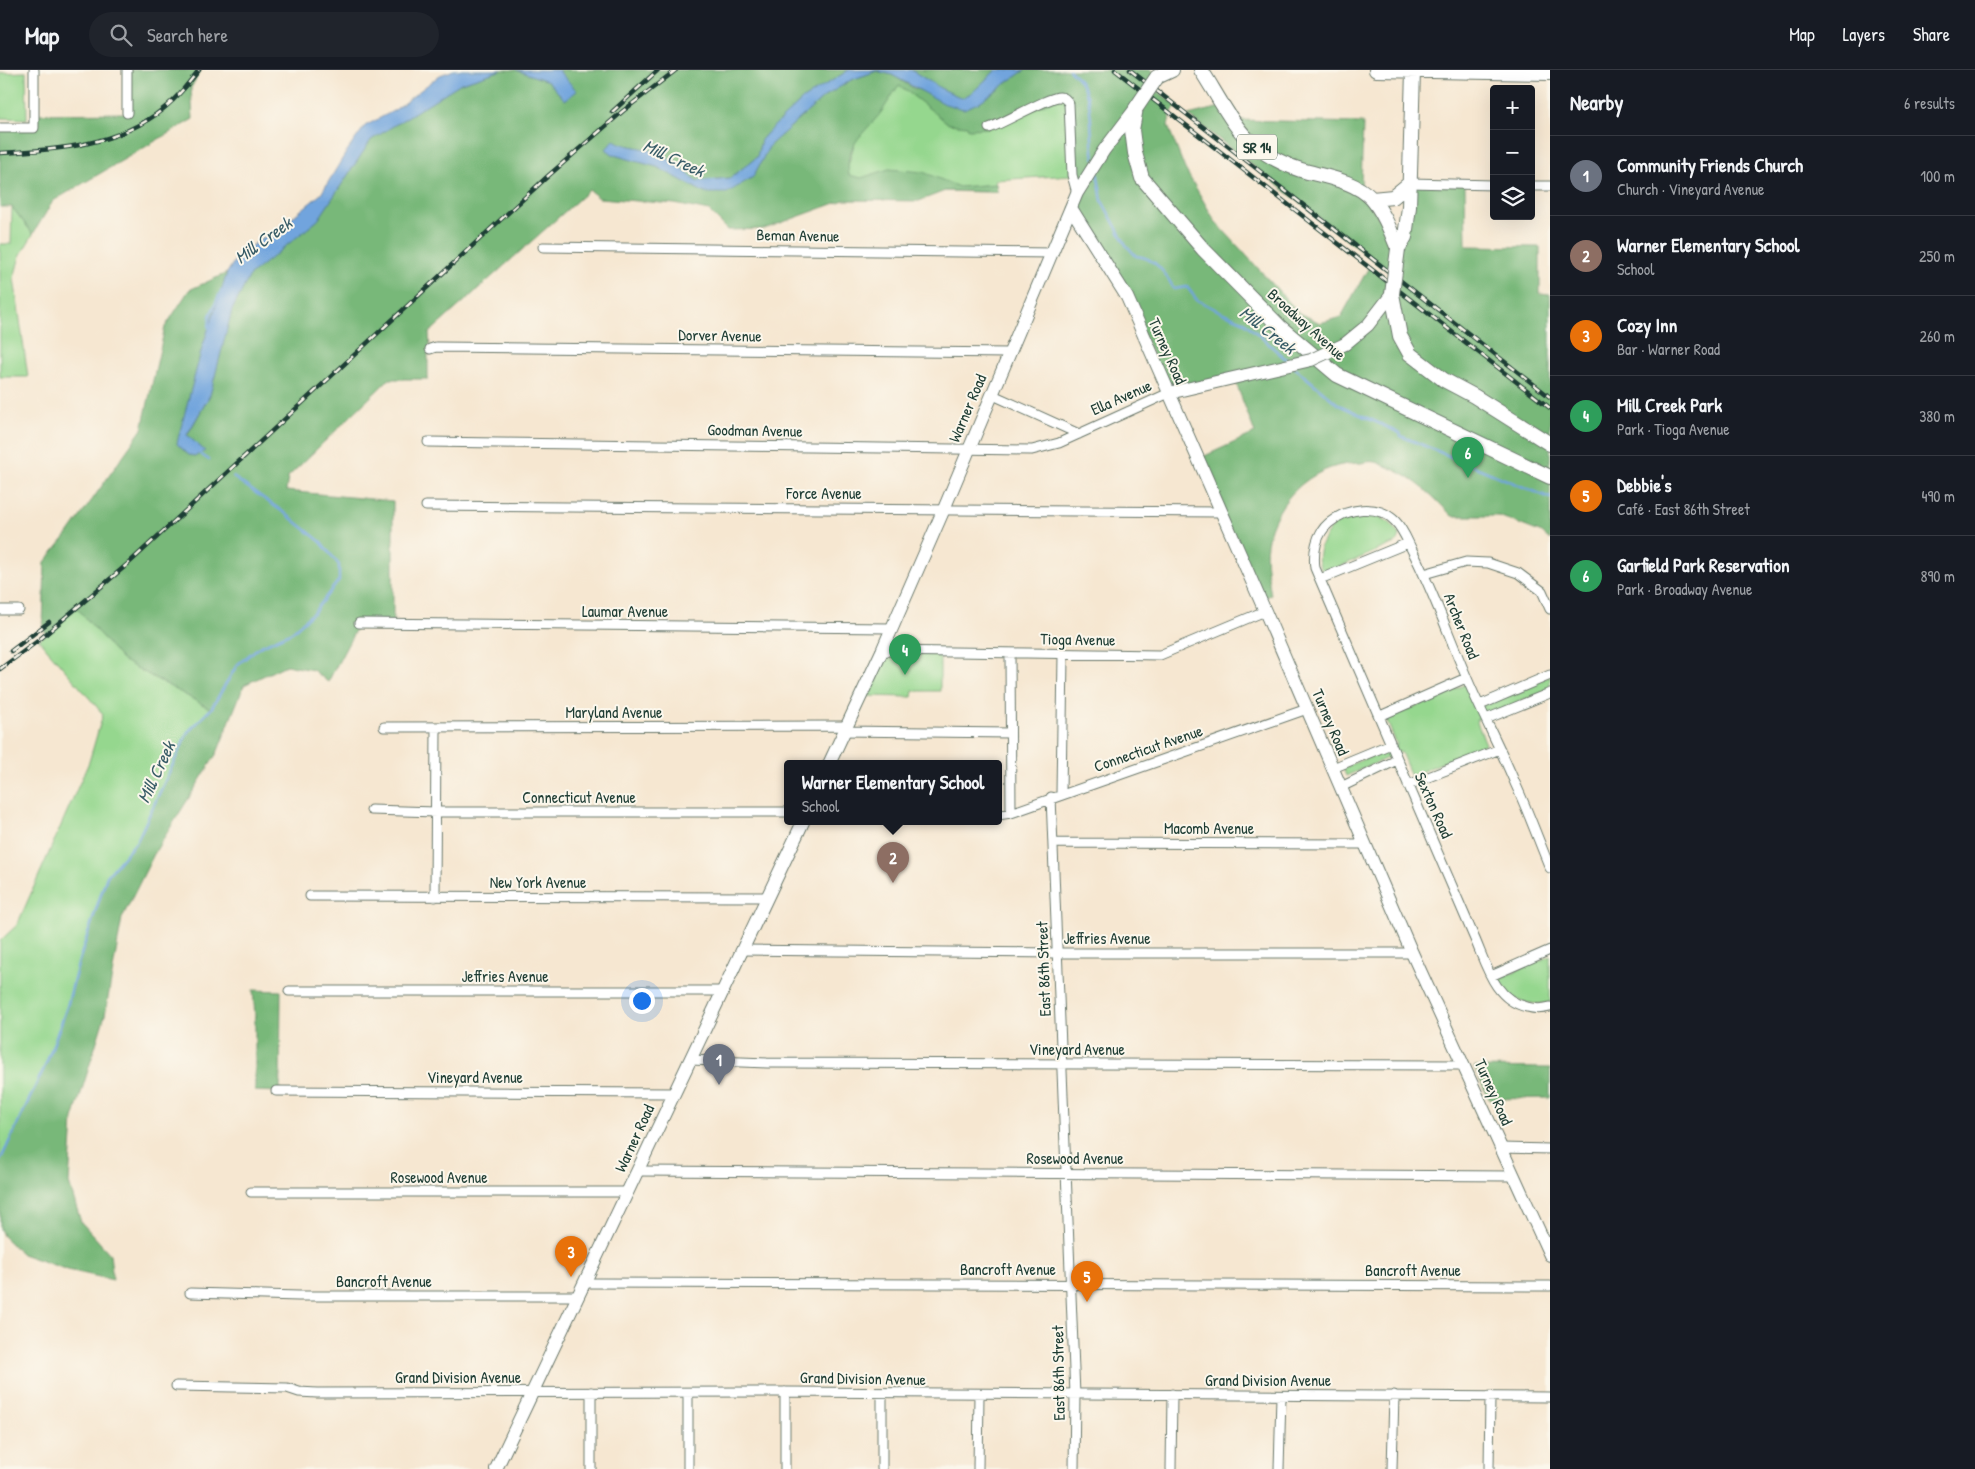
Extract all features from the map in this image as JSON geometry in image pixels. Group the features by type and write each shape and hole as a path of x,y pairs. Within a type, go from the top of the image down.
{"main road":[{"path":"1158,73 1172,70"},
{"name":"SR 14","path":"1201,70 1238,127 1252,143 1285,163 1345,182 1362,190 1372,199 1388,224 1398,250 1392,294 1400,336 1410,354 1444,380 1474,396 1550,444"},
{"path":"1376,70 1550,73"},
{"path":"1398,250 1405,237 1410,183 1413,70"},
{"name":"Warner Road","path":"831,760 882,651 944,509 1077,193 1116,132 1136,108 1158,73"},
{"name":"Broadway Avenue","path":"1136,108 1132,130 1135,153 1142,178 1203,249 1280,326 1337,375 1550,477"},
{"path":"1372,199 1393,197 1410,183"},
{"name":"Turney Road","path":"1071,208 1127,297 1341,786 1412,954 1550,1255"},
{"name":"Ella Avenue","path":"1169,393 1311,360 1345,344 1368,324 1392,294"},
{"name":"Warner Road","path":"496,1469 801,825"}],"street":[{"path":"0,128 34,128 34,70"},
{"path":"127,70 127,113"},
{"path":"989,128 1002,124 1051,98 1061,97 1066,100 1069,104 1072,175 1077,193"},
{"path":"1410,183 1490,185"},
{"path":"1535,186 1550,186"},
{"name":"Beman Avenue","path":"543,247 1053,253"},
{"name":"Dorver Avenue","path":"430,349 436,347 1009,353"},
{"name":"Ella Avenue","path":"993,395 1079,434 1169,393"},
{"name":"Goodman Avenue","path":"428,442 1032,450 1059,443 1079,434"},
{"name":"Force Avenue","path":"426,506 1222,512"},
{"name":"Archer Road","path":"1320,579 1314,559 1319,537 1325,526 1342,514 1363,510 1385,514 1394,520 1402,530 1424,574 1466,678 1500,749 1550,868"},
{"path":"1320,579 1408,543"},
{"path":"1424,574 1466,562 1488,563 1518,573 1542,591 1550,609"},
{"name":"Sexton Road","path":"1320,579 1497,989 1508,1000 1520,1006 1532,1009 1550,1006"},
{"path":"0,610 19,610"},
{"name":"Tioga Avenue","path":"882,651 1160,655 1265,611"},
{"name":"Laumar Avenue","path":"359,623 892,628"},
{"path":"1010,653 1011,813"},
{"path":"1061,794 1063,654"},
{"path":"1480,705 1550,675"},
{"path":"1380,716 1466,678"},
{"path":"1486,719 1550,693"},
{"name":"Connecticut Avenue","path":"1002,814 1011,813 1051,797 1307,709"},
{"name":"Maryland Avenue","path":"384,727 844,729 1010,733"},
{"path":"435,897 436,727"},
{"path":"1333,768 1391,744"},
{"path":"1408,785 1500,749"},
{"path":"1341,786 1397,760"},
{"name":"East 86th Street","path":"1051,797 1075,1395 1074,1469"},
{"name":"Connecticut Avenue","path":"371,810 436,812 784,812"},
{"name":"Macomb Avenue","path":"1053,843 1364,844"},
{"name":"New York Avenue","path":"310,896 767,897"},
{"name":"Jeffries Avenue","path":"742,950 1412,954"},
{"path":"1491,976 1550,950"},
{"name":"Jeffries Avenue","path":"289,991 722,991"},
{"name":"Vineyard Avenue","path":"690,1060 742,1062 1464,1065"},
{"name":"Vineyard Avenue","path":"276,1092 674,1093"},
{"path":"1501,1148 1550,1149"},
{"name":"Rosewood Avenue","path":"638,1171 1513,1176"},
{"name":"Rosewood Avenue","path":"251,1192 627,1192"},
{"name":"Bancroft Avenue","path":"585,1283 1550,1286"},
{"name":"Bancroft Avenue","path":"190,1294 578,1296"},
{"name":"Grand Division Avenue","path":"176,1386 286,1388 300,1392 317,1393 786,1392 1550,1397"},
{"path":"591,1392 591,1469"},
{"path":"785,1469 786,1392"},
{"path":"688,1393 688,1469"},
{"path":"882,1394 882,1469"},
{"path":"978,1469 980,1394"},
{"path":"1171,1469 1172,1394"},
{"path":"1392,1469 1394,1395"},
{"path":"1280,1469 1281,1396"},
{"path":"1489,1469 1490,1396"}],"green space":[{"path":"127,70 201,70 191,88 193,119 53,201 33,234 12,207 0,207 0,128 34,128 34,114 126,113"},
{"path":"502,70 516,70 548,81 565,100 576,91 558,70 849,70 803,99 761,140 757,157 730,178 697,181 655,151 620,144 606,149 614,155 657,167 705,193 753,177 770,145 824,97 851,80 877,71 892,75 915,89 978,103 1025,70 1150,70 1157,77 1151,86 1177,106 1171,113 1168,126 1185,169 1215,221 1298,312 1320,323 1341,317 1369,267 1393,286 1395,277 1188,115 1225,106 1238,120 1363,123 1361,190 1398,249 1410,183 1465,184 1466,246 1540,247 1540,294 1550,295 1550,540 1542,533 1499,516 1452,516 1416,483 1378,462 1345,464 1330,468 1303,483 1282,506 1269,535 1266,550 1271,595 1260,599 1198,459 1255,433 1234,378 1169,393 1127,297 1071,208 1077,193 1069,104 1061,97 989,128 968,129 967,126 949,124 899,85 879,115 856,142 849,156 849,175 861,178 889,169 923,172 959,187 996,184 997,192 945,191 919,201 844,200 764,229 728,230 709,211 675,204 599,198 589,190 429,333 428,379 389,379 288,477 286,491 393,501 393,624 359,623 328,682 313,670 286,665 244,685 217,753 155,852 122,918 105,1015 73,1119 69,1183 81,1222 110,1254 113,1280 68,1270 22,1254 3,1236 0,1228 0,1161 46,1064 67,1007 78,964 107,876 137,841 188,732 211,709 122,660 77,608 46,634 43,627 45,562 68,534 142,429 165,327 189,290 227,273 202,348 177,444 189,455 196,456 205,451 187,436 210,395 232,310 250,275 318,220 371,140 461,83"},
{"path":"911,70 996,70 973,92 962,98 940,88"},
{"path":"26,72 27,119 0,118 0,73"},
{"path":"893,83 901,85 949,124 1051,98 1067,100 1072,175 995,180 997,192 841,190 855,141 880,113"},
{"path":"12,207 33,234 20,256 14,278 28,377 0,377 0,244 11,244"},
{"path":"1363,514 1384,519 1393,526 1399,535 1397,542 1327,572 1323,571 1318,559 1321,546 1328,532 1343,519"},
{"path":"77,607 122,660 211,709 188,732 137,841 107,876 78,964 67,1007 46,1064 0,1161 0,941 17,925 89,762 103,714 39,640"},
{"path":"882,651 940,652 940,691 913,691 912,697 860,696"},
{"path":"1550,676 1550,689 1476,720 1486,744 1411,776 1401,752 1346,776 1343,768 1397,745 1386,719 1466,684 1476,708"},
{"path":"1550,956 1550,1002 1528,1003 1513,998 1507,993 1501,980 1506,975"},
{"path":"253,990 281,991 280,1092 255,1091"},
{"path":"1474,1067 1550,1068 1550,1098 1489,1099"}],"water":[{"path":"454,70 502,70 461,83 371,140 318,220 250,275 232,310 210,395 187,435 205,451 196,456 189,455 177,444 179,435 202,348 227,273 238,255 284,224 321,194 347,151 365,126 395,110 440,75"},
{"path":"516,70 558,70 577,91 565,100 548,81"},
{"path":"849,70 911,70 940,88 962,98 973,92 996,70 1025,70 978,103 964,109 945,104 892,75 877,71 851,80 824,97 770,145 753,177 727,193 705,193 657,167 614,155 606,149 614,140 661,155 697,181 730,178 757,157 761,140 803,99"}],"waterway":[{"name":"Mill Creek","path":"1069,70 1084,88 1088,99 1094,158"},
{"name":"Mill Creek","path":"1097,171 1102,201 1126,245 1136,256 1149,259 1159,267 1174,289 1187,287 1197,300 1243,321 1288,361"},
{"name":"Mill Creek","path":"209,328 210,316 221,291"},
{"name":"Mill Creek","path":"1295,368 1339,405 1400,433 1401,436 1550,498"},
{"name":"Mill Creek","path":"199,453 209,460"},
{"name":"Mill Creek","path":"0,1161 46,1064 67,1007 78,964 107,876 137,841 188,732 211,709 237,665 259,647 292,632 314,612 339,580 339,565 321,542 286,514 233,477"}],"railway":[{"path":"0,153 64,148 86,144 126,131 168,105 199,70"},
{"path":"612,112 658,70"},
{"path":"0,669 39,640 130,562 548,176 623,111 676,70"},
{"path":"1115,70 1550,408"},
{"path":"1130,70 1550,397"},
{"path":"11,651 49,622"}],"place":[{"name":"Garfield Park Reservation","path":"1468,478"},
{"name":"Mill Creek Park","path":"905,675"},
{"name":"Warner Elementary School","path":"893,883"},
{"name":"Community Friends Church","path":"719,1085"},
{"name":"Cozy Inn","path":"571,1277"},
{"name":"Debbie's","path":"1087,1302"}]}
